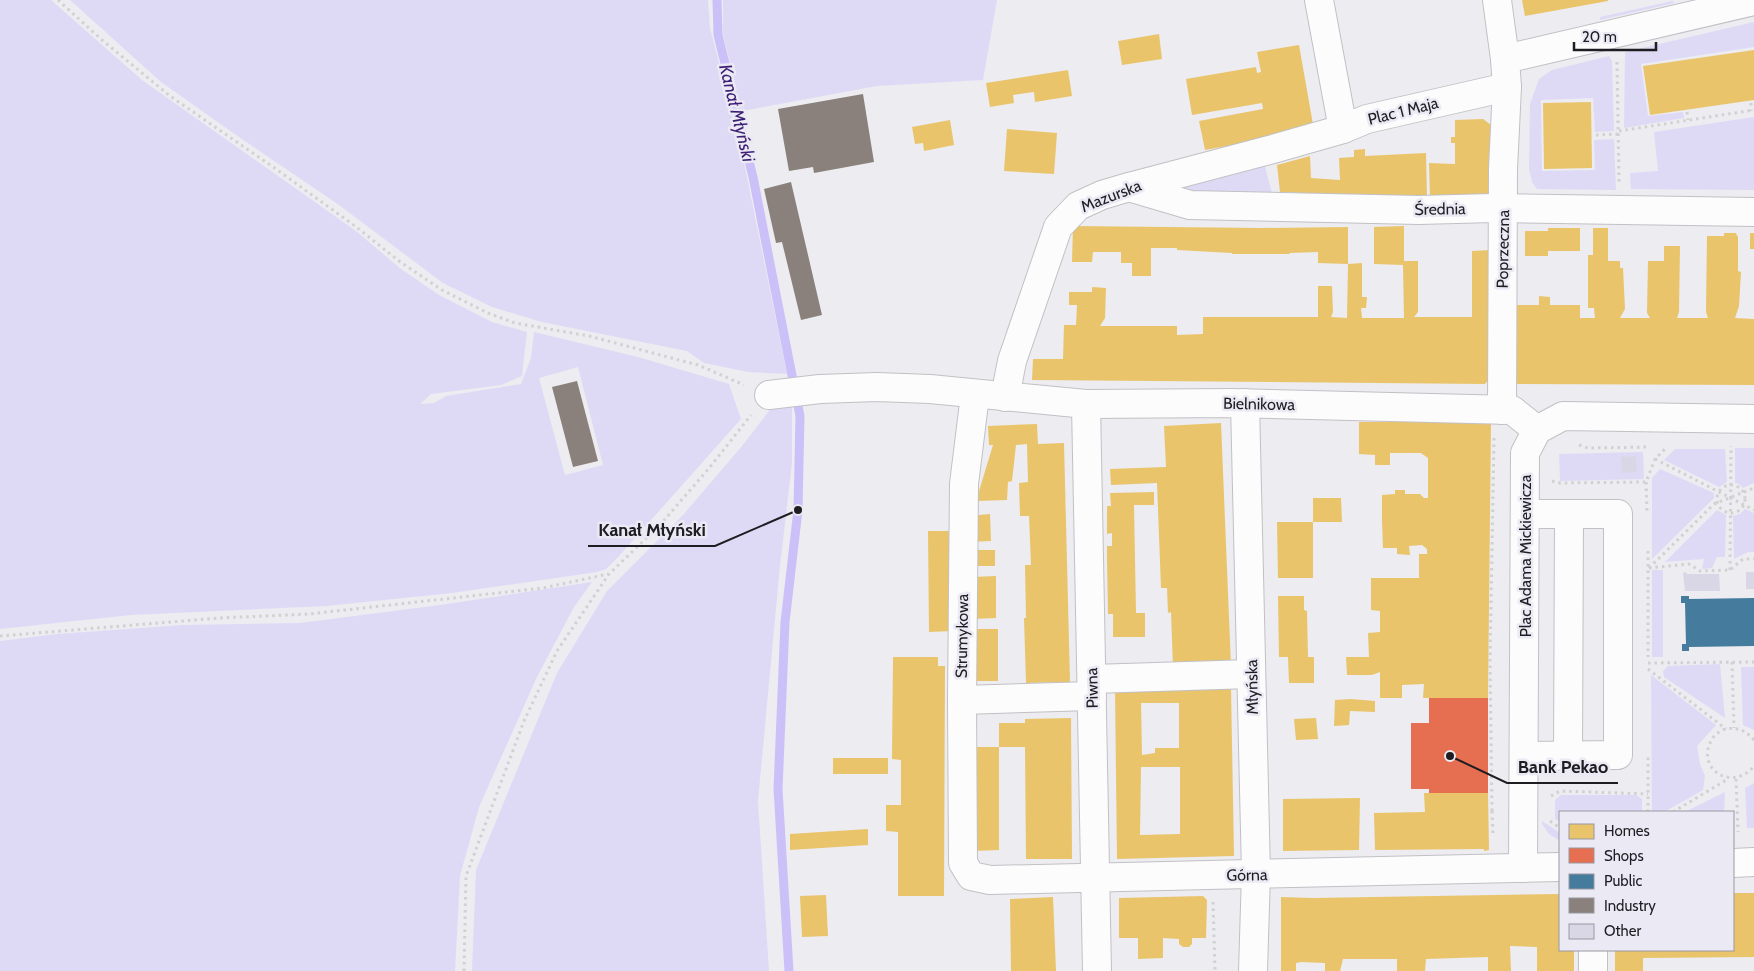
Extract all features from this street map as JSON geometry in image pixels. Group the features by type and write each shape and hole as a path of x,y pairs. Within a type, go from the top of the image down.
{"street":[{"path":"1319,0 1342,129"},
{"path":"1497,0 1507,87"},
{"path":"1505,60 1754,1"},
{"name":"Plac 1 Maja","path":"1342,129 1367,119 1507,87"},
{"name":"Poprzeczna","path":"1502,410 1503,169 1507,87"},
{"name":"Mazurska","path":"1005,397 1012,361 1058,227 1078,206 1102,195 1129,187 1342,129"},
{"name":"Średnia","path":"1129,187 1190,205 1419,210 1493,208 1754,212"},
{"name":"Bielnikowa","path":"769,395 820,389 876,387 930,389 975,395 1086,404 1245,404 1512,410 1537,430"},
{"name":"Strumykowa","path":"971,876 963,863 962,700 964,484 975,395"},
{"name":"Piwna","path":"1086,404 1097,971"},
{"name":"Młyńska","path":"1245,404 1256,874 1254,971"},
{"path":"1537,430 1563,416 1754,419"},
{"name":"Plac Adama Mickiewicza","path":"1523,868 1525,453 1537,430"},
{"path":"1525,514 1618,514 1618,755 1525,756"},
{"path":"1568,756 1569,514"},
{"path":"962,700 1251,674"},
{"path":"1734,863 1754,862"},
{"path":"1523,868 1559,867"},
{"name":"Górna","path":"971,876 990,880 1523,868"},
{"path":"1593,951 1593,971"}],"path":[{"path":"58,0 102,40 170,96 356,226 399,261 442,290 488,313 515,323 589,336 698,365 769,395 660,525 609,574 557,651 524,721 466,876 464,971"},
{"path":"1616,58 1619,184"},
{"path":"1596,135 1619,133 1753,110 1750,102"},
{"path":"1687,112 1688,120"},
{"path":"1549,477 1552,482 1560,483 1646,482 1655,459 1667,447 1588,448 1576,444"},
{"path":"1730,570 1731,446"},
{"path":"1655,459 1754,510"},
{"path":"1731,485 1736,486 1744,493 1744,505 1736,512 1730,514 1720,508 1718,503 1719,493 1722,489 1731,485"},
{"path":"1754,488 1731,499 1714,504 1648,568 1689,564 1700,571 1730,570 1743,559 1754,559"},
{"path":"0,636 219,618 309,614 543,588 609,574"},
{"path":"1732,662 1734,728"},
{"path":"1648,663 1754,662"},
{"path":"1648,669 1726,729"},
{"path":"1754,740 1746,732 1734,728 1726,729 1713,737 1707,748 1708,761 1714,771 1724,778 1736,778 1748,774 1754,766"},
{"path":"1675,811 1728,778"},
{"path":"1736,778 1738,832"},
{"path":"1550,802 1551,795 1560,791 1648,794"},
{"path":"1212,898 1214,904 1215,971"}],"shaded area":[{"path":"0,0 51,0 142,80 356,231 401,269 439,295 492,322 527,332 522,376 501,385 431,394 420,404 434,403 446,396 521,384 531,358 534,332 638,357 729,384 741,419 619,556 606,569 597,572 452,593 326,606 131,615 0,629","holes":["578,367 603,465 565,475 539,378"]},
{"path":"70,0 708,0 710,28 740,143 787,374 748,372 704,363 687,351 542,322 492,307 443,283 339,205 161,82"},
{"path":"723,0 997,0 983,80 877,86 742,111 723,34"},
{"path":"1673,1 1674,3 1600,20 1600,17"},
{"path":"1754,22 1754,47 1641,64 1648,116 1683,112 1684,118 1624,128 1625,52"},
{"path":"1609,56 1612,61 1614,131 1595,132 1593,98 1541,100 1542,171 1595,170 1594,140 1614,139 1616,190 1537,189 1532,182 1529,169 1530,104 1539,79 1552,70"},
{"path":"1754,117 1754,190 1631,189 1630,173 1658,171 1654,132"},
{"path":"1264,163 1273,197 1193,193 1178,189 1181,187"},
{"path":"792,404 792,463 780,566 758,801 769,971 472,971 476,870 557,673 607,591 683,515 742,446 772,407"},
{"path":"1735,448 1754,448 1754,483 1743,488 1735,483"},
{"path":"1675,449 1725,449 1727,482 1719,487 1664,460"},
{"path":"1643,452 1644,479 1560,481 1559,454"},
{"path":"1660,469 1714,493 1714,498 1652,559 1652,478"},
{"path":"1745,509 1754,513 1754,552 1748,552 1734,559 1733,516 1740,514"},
{"path":"1717,510 1726,515 1725,557 1717,557 1712,568 1702,569 1704,559 1665,562"},
{"path":"1652,570 1663,570 1663,657 1652,657"},
{"path":"592,582 574,607 536,679 479,807 460,876 455,971 0,971 0,641 57,634 183,625 300,623 440,605"},
{"path":"1720,664 1725,718 1664,677 1663,671 1668,666"},
{"path":"1741,667 1754,667 1754,730 1743,725"},
{"path":"1651,675 1716,725 1697,746 1700,764 1705,776 1703,790 1666,811 1652,811"},
{"path":"1754,783 1754,828 1747,828 1745,788"},
{"path":"1725,792 1724,811 1687,811"},
{"path":"1561,795 1636,795 1642,799 1642,811 1559,811 1559,821 1555,819 1555,800"},
{"path":"1542,821 1559,832 1559,840 1549,834"}],"building: Homes":[{"path":"1522,0 1608,0 1608,1 1525,16"},
{"path":"1159,34 1162,59 1122,65 1118,41"},
{"path":"1299,45 1314,130 1205,150 1199,121 1263,109 1262,103 1192,115 1186,79 1256,67 1257,73 1261,72 1257,52"},
{"path":"1754,50 1754,100 1650,115 1643,66"},
{"path":"1068,70 1072,96 1035,102 1034,92 1013,95 1014,103 990,107 986,83"},
{"path":"1591,102 1592,168 1544,169 1543,103"},
{"path":"1483,119 1491,125 1491,195 1430,197 1429,163 1455,164 1455,143 1451,143 1451,137 1455,137 1455,120"},
{"path":"950,120 954,145 924,151 923,143 915,144 912,127"},
{"path":"1007,129 1057,133 1054,174 1004,171"},
{"path":"1365,149 1365,156 1426,153 1427,198 1280,192 1277,165 1310,156 1311,178 1340,180 1339,158 1354,157 1354,150"},
{"path":"1073,226 1348,227 1348,264 1318,263 1318,252 1232,254 1177,250 1177,248 1151,248 1151,276 1132,276 1132,263 1121,263 1121,252 1093,252 1092,262 1072,262"},
{"path":"1404,226 1404,261 1418,261 1418,312 1414,317 1472,317 1472,251 1491,250 1491,377 1485,384 1032,380 1033,359 1063,359 1064,325 1076,325 1077,305 1069,305 1069,292 1092,292 1092,287 1106,288 1105,318 1100,326 1177,326 1177,335 1203,334 1203,317 1318,317 1318,286 1332,286 1333,312 1331,317 1347,318 1348,264 1362,263 1362,297 1367,297 1366,308 1361,308 1362,318 1404,318 1403,265 1374,264 1374,227"},
{"path":"1548,228 1580,228 1580,251 1548,251 1548,256 1525,256 1525,231 1548,231"},
{"path":"1593,228 1608,228 1608,261 1620,261 1620,268 1623,268 1625,309 1620,318 1650,318 1647,313 1648,261 1664,261 1664,246 1680,246 1679,312 1677,318 1708,318 1706,312 1707,236 1724,236 1724,233 1736,233 1738,236 1738,271 1741,272 1739,306 1735,318 1754,319 1754,385 1516,384 1516,305 1539,305 1539,296 1550,297 1550,305 1580,305 1580,318 1595,318 1594,308 1588,308 1588,255 1593,255"},
{"path":"1750,233 1754,233 1754,249 1750,249"},
{"path":"1359,422 1491,422 1488,698 1423,698 1424,684 1402,685 1402,698 1380,698 1380,672 1372,675 1347,675 1346,657 1369,657 1368,633 1380,632 1380,611 1371,610 1371,578 1419,578 1419,554 1427,554 1427,549 1422,545 1409,546 1410,555 1397,554 1397,548 1383,548 1382,495 1395,494 1395,490 1405,490 1405,494 1420,494 1424,498 1428,498 1428,458 1421,453 1390,453 1390,465 1375,465 1375,455 1359,454"},
{"path":"1221,423 1231,666 1173,668 1171,612 1168,613 1167,588 1161,588 1157,483 1111,485 1110,469 1166,467 1164,426"},
{"path":"1037,424 1038,444 1064,443 1070,682 1026,683 1025,565 1031,565 1029,516 1020,516 1019,483 1028,482 1027,444 1016,445 1012,481 1008,482 1007,500 976,501 993,445 989,445 988,426"},
{"path":"1154,492 1154,505 1134,505 1136,613 1145,613 1145,637 1113,637 1113,614 1108,614 1107,546 1112,546 1112,533 1107,534 1107,506 1111,506 1110,493"},
{"path":"1313,498 1341,498 1342,522 1313,522"},
{"path":"990,514 991,541 969,542 968,516"},
{"path":"1277,522 1313,522 1313,578 1278,578"},
{"path":"928,531 952,531 953,631 929,632"},
{"path":"973,550 995,550 995,566 973,566"},
{"path":"996,576 996,618 972,619 972,577"},
{"path":"1278,596 1304,596 1304,610 1307,611 1308,657 1314,657 1314,683 1289,683 1288,657 1279,657"},
{"path":"974,629 998,629 998,681 974,681"},
{"path":"893,657 938,657 938,666 945,666 944,896 898,896 898,832 886,831 886,805 901,805 901,760 892,759"},
{"path":"1231,687 1234,856 1117,859 1115,688","holes":["1141,703 1179,703 1179,748 1155,748 1155,753 1142,755","1141,767 1180,767 1180,834 1140,835"]},
{"path":"1335,700 1375,701 1375,712 1350,711 1349,725 1334,726"},
{"path":"1071,718 1072,859 1026,859 1025,747 999,747 999,723 1025,723 1025,719"},
{"path":"1316,718 1318,739 1296,740 1294,719"},
{"path":"973,747 999,747 999,850 973,851"},
{"path":"833,758 888,758 888,774 833,774"},
{"path":"1424,793 1488,793 1489,850 1375,850 1374,813 1425,812"},
{"path":"1360,798 1359,850 1283,851 1283,799"},
{"path":"868,829 868,845 790,850 790,834"},
{"path":"1734,893 1754,893 1754,957 1643,958 1643,971 1615,971 1615,951 1734,951"},
{"path":"1559,894 1559,951 1574,951 1574,971 1537,971 1537,947 1510,946 1511,971 1488,971 1488,957 1426,959 1425,971 1397,971 1397,959 1343,959 1340,971 1325,971 1325,963 1301,962 1296,963 1296,971 1281,971 1281,897"},
{"path":"826,895 828,936 802,937 800,896"},
{"path":"1203,896 1207,900 1206,938 1192,938 1192,944 1189,947 1183,947 1179,944 1179,939 1163,938 1163,958 1138,959 1138,938 1119,938 1119,898"},
{"path":"1053,897 1056,971 1011,971 1010,899"}],"building: Shops":[{"path":"1429,698 1488,698 1488,793 1429,793 1429,789 1411,789 1411,723 1429,723"}],"building: Public":[{"path":"1681,596 1689,596 1689,599 1754,598 1754,646 1689,647 1689,651 1682,651 1682,644 1686,644 1685,603 1681,603"}],"building: Industry":[{"path":"863,94 874,162 814,173 813,167 789,171 778,109"},
{"path":"791,182 822,315 801,320 782,242 776,243 764,189"},
{"path":"577,381 598,461 573,467 552,387"}],"building: Other":[{"path":"1636,456 1637,472 1622,473 1621,457"},
{"path":"1686,572 1687,574 1719,574 1720,591 1685,591 1683,573"},
{"path":"1746,572 1754,572 1754,589 1746,589"}],"waterway":[{"name":"Kanał Młyński","path":"717,0 718,35 753,177 800,416 798,510 785,622 778,789 789,971"}],"place":[{"name":"Kanał Młyński","path":"798,510"},
{"name":"Bank Pekao","path":"1450,756"}]}
